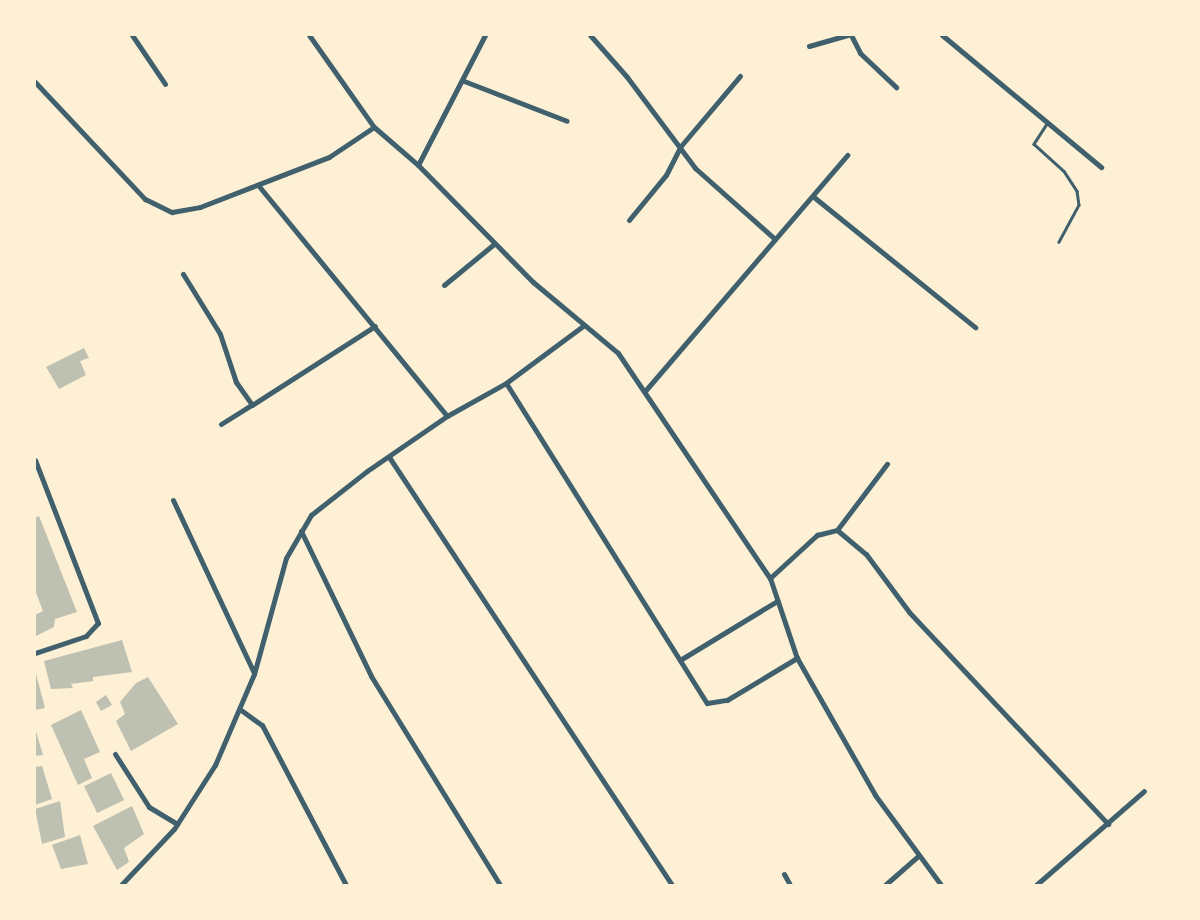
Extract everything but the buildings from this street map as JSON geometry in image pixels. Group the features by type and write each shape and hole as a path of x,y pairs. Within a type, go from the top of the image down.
{"street":[{"path":"132,35 165,84"},
{"path":"309,35 374,127 418,165 494,244 584,325 606,338 645,391 700,480 770,578 797,658 917,857 941,885"},
{"path":"418,165 464,81 485,35"},
{"path":"590,35 695,168 775,239"},
{"path":"809,46 847,35"},
{"path":"851,35 860,53 896,87"},
{"path":"942,35 1101,167"},
{"path":"629,220 666,175 680,147 740,76"},
{"path":"464,81 567,122"},
{"path":"35,82 88,142 154,206 180,211 258,185 329,157 374,127"},
{"path":"645,391 775,239 815,198 847,155"},
{"path":"258,185 447,416"},
{"path":"815,198 975,327"},
{"path":"444,285 494,244"},
{"path":"183,274 220,334 236,382 252,405"},
{"path":"125,884 177,824 215,765 241,710 254,674 286,558 300,531 335,494 447,416 506,383 584,325"},
{"path":"221,424 375,326"},
{"path":"506,383 710,705 727,700 797,658"},
{"path":"389,457 672,885"},
{"path":"35,460 98,623 82,638 35,653"},
{"path":"770,578 816,535 837,530 887,464"},
{"path":"173,500 254,674"},
{"path":"837,530 866,554 909,612 1108,824"},
{"path":"300,531 371,676 500,885"},
{"path":"680,660 777,601"},
{"path":"241,710 262,725 346,885"},
{"path":"115,754 149,806 177,824"},
{"path":"1036,885 1144,791"},
{"path":"885,885 917,857"},
{"path":"784,874 790,885"}],"lane":[{"path":"1048,123 1034,144 1064,171 1077,191 1079,205 1059,242"}]}
